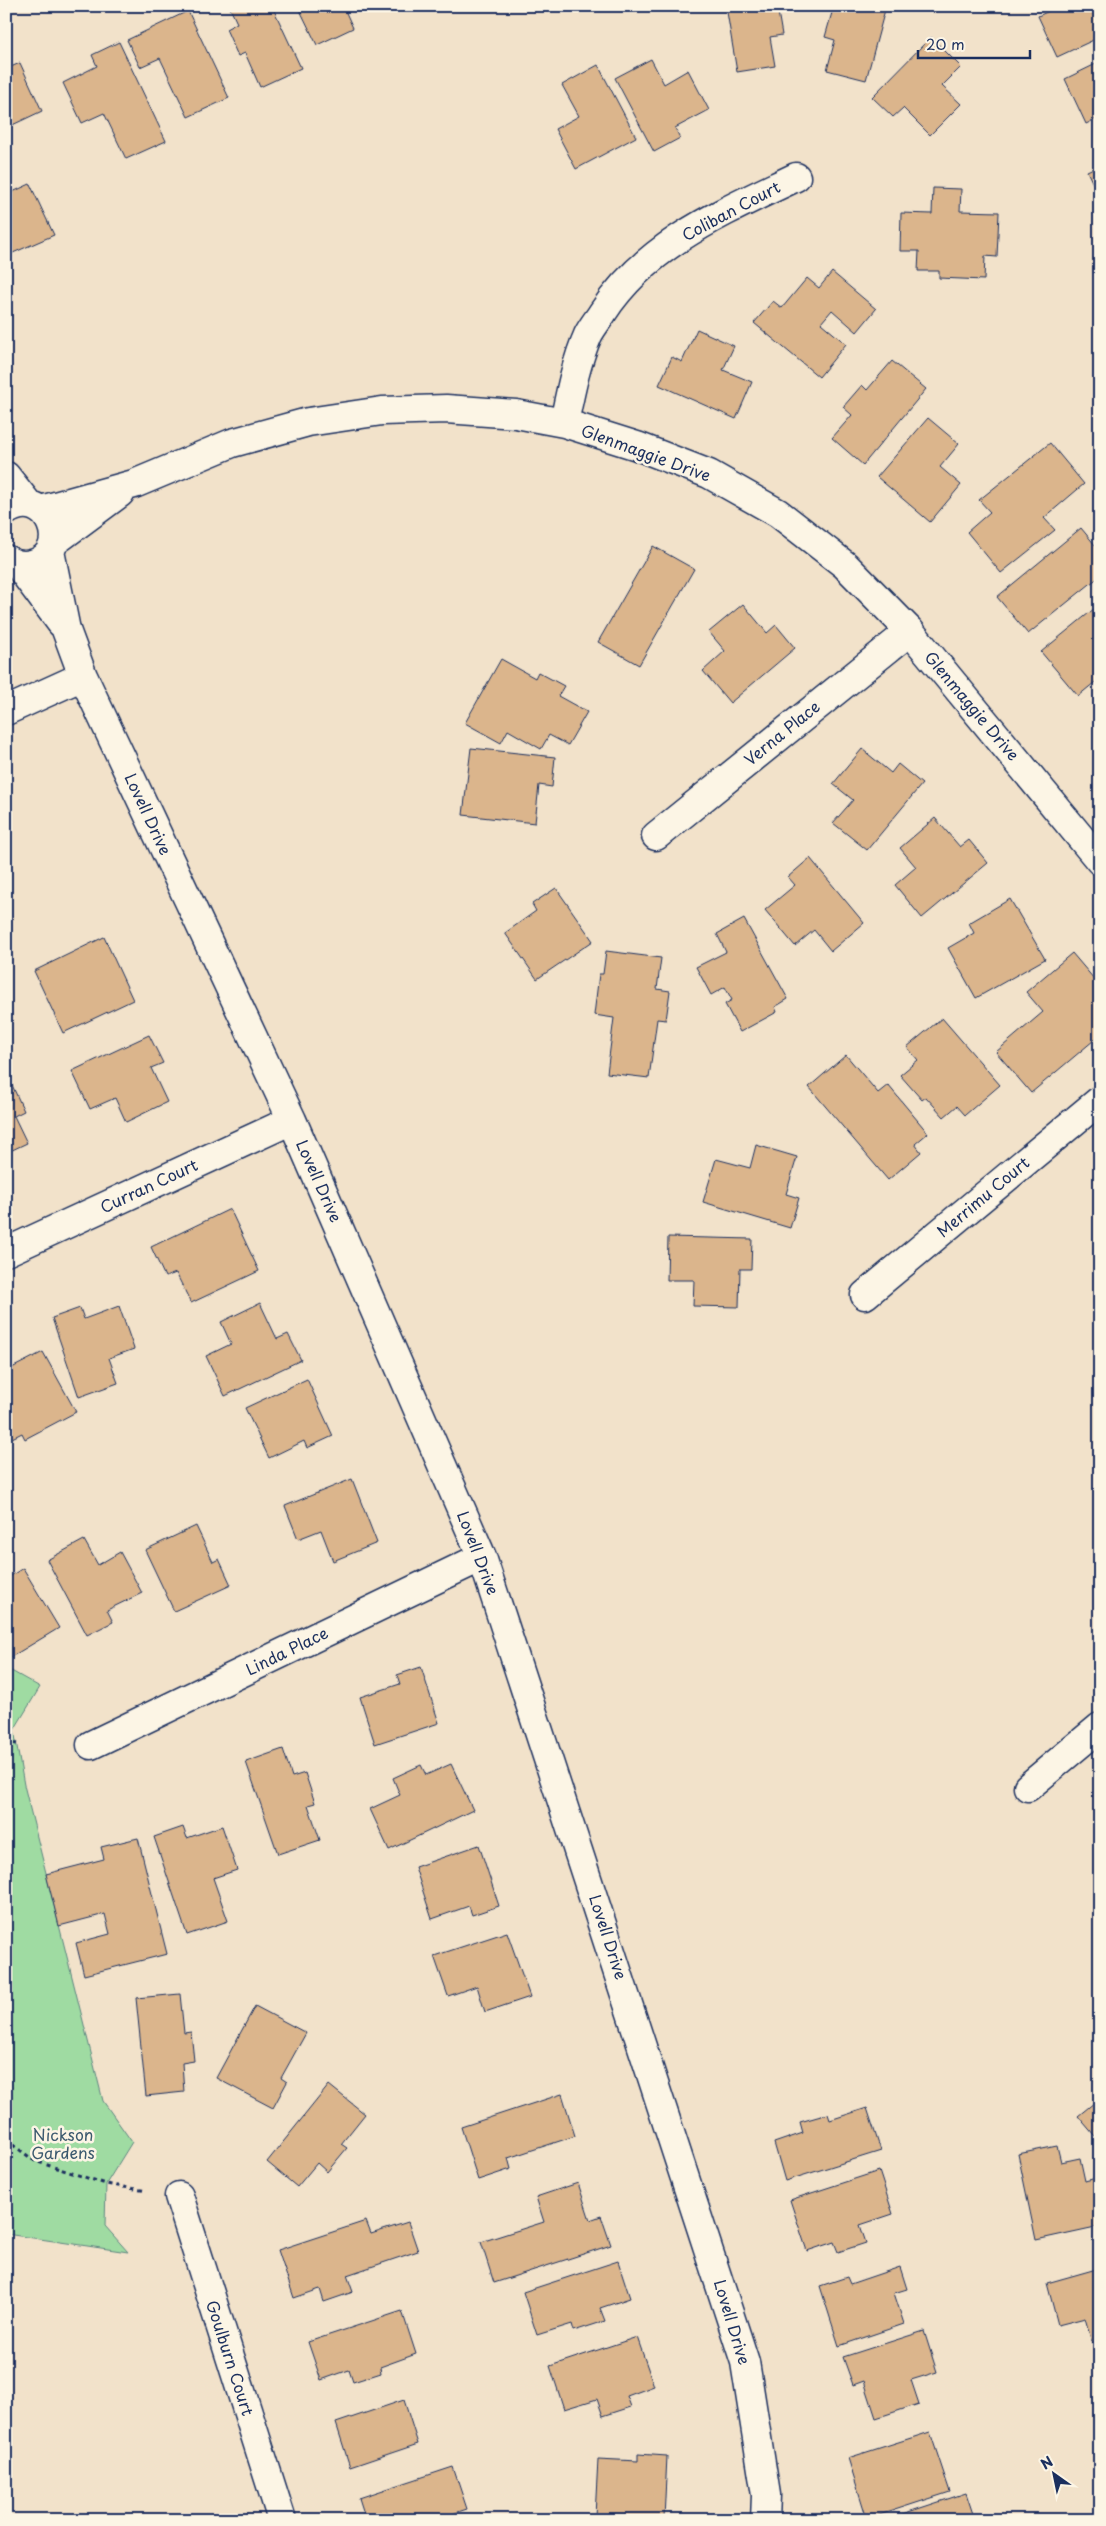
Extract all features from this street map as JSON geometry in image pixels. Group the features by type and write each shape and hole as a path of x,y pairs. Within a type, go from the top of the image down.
{"street":[{"name":"Coliban Court","path":"564,423 573,384 589,334 615,293 651,257 694,227 796,177"},
{"name":"Glenmaggie Drive","path":"25,509 134,484 232,444 308,422 382,411 446,408 516,414 564,423 637,446 709,474 778,513 844,565 910,631 1100,861"},
{"path":"6,476 25,509"},
{"name":"Glenmaggie Drive","path":"12,562 36,562 52,546 134,484"},
{"name":"Lovell Drive","path":"25,509 52,524 52,546 66,630 83,676 292,1120 482,1557 745,2362 769,2512"},
{"name":"Lovell Drive","path":"12,562 66,630"},
{"name":"Verna Place","path":"656,836 910,631"},
{"path":"6,712 83,676"},
{"name":"Merrimu Court","path":"866,1295 1100,1100"},
{"name":"Curran Court","path":"6,1252 292,1120"},
{"name":"Linda Place","path":"91,1746 482,1557"},
{"path":"1028,1787 1100,1728"},
{"name":"Goulburn Court","path":"179,2196 282,2520"}],"path":[{"path":"6,1742 17,1744"},
{"path":"6,2140 35,2162 106,2184 179,2196"}],"green space":[{"name":"Nickson Gardens","path":"6,1668 40,1687 14,1730 24,1785 103,2101 132,2142 106,2184 105,2226 128,2252 6,2234"}],"building":[{"path":"229,6 272,6 301,68 260,87 245,53 238,56 226,29 237,23"},
{"path":"298,6 343,6 353,28 317,45"},
{"path":"726,6 777,6 782,35 770,37 775,66 737,72"},
{"path":"841,6 886,6 866,80 827,70 835,40 825,37 833,9 840,10"},
{"path":"1060,6 1097,6 1100,13 1100,37 1057,57 1038,16"},
{"path":"188,11 229,98 188,117 160,58 140,67 127,40"},
{"path":"931,37 961,67 942,86 961,104 930,135 903,108 893,117 872,97"},
{"path":"119,42 166,141 126,159 104,113 82,123 63,83 97,66 92,55"},
{"path":"651,59 664,84 688,70 709,110 675,128 680,138 654,152 615,78"},
{"path":"1100,62 1100,117 1086,124 1065,79"},
{"path":"20,63 42,111 6,128 6,69"},
{"path":"598,65 636,137 576,169 555,129 579,116 562,85"},
{"path":"1100,165 1100,199 1087,171"},
{"path":"30,184 54,235 6,256 6,195"},
{"path":"933,188 961,189 960,211 999,212 997,257 985,256 984,280 939,278 939,271 918,271 919,251 900,251 901,213 932,214"},
{"path":"832,272 876,309 857,332 832,310 821,323 846,344 819,377 754,323 773,301 782,308 807,278 819,288"},
{"path":"697,329 734,346 723,370 752,382 736,419 659,385 672,357 682,362"},
{"path":"892,361 926,389 863,465 832,438 852,415 843,407 862,385 867,390"},
{"path":"928,418 959,444 940,467 961,485 930,522 877,477"},
{"path":"1050,443 1084,484 1044,518 1055,530 1001,573 967,532 990,512 979,500"},
{"path":"1081,528 1100,551 1100,576 1028,634 997,597"},
{"path":"653,546 694,569 639,665 598,642"},
{"path":"743,604 767,633 776,625 795,648 730,703 703,671 725,651 709,632"},
{"path":"1100,604 1100,678 1078,696 1041,652"},
{"path":"501,659 535,678 538,672 564,686 558,696 587,712 568,745 549,735 541,749 508,730 501,743 465,723"},
{"path":"471,748 555,757 552,787 539,785 535,823 463,815"},
{"path":"862,749 891,773 898,764 922,784 867,850 833,823 853,800 833,784"},
{"path":"935,818 960,847 969,840 988,863 922,918 895,885 916,867 900,848"},
{"path":"810,858 864,923 831,951 814,930 795,946 765,910 795,885 788,877"},
{"path":"556,888 593,941 537,979 505,933 536,911 532,904"},
{"path":"1010,899 1045,959 976,998 948,948 974,933 969,923"},
{"path":"744,919 788,999 775,1007 777,1012 740,1032 725,1004 732,1000 725,987 711,995 696,967 726,952 717,934"},
{"path":"104,937 133,1000 63,1033 34,971"},
{"path":"606,951 661,958 657,989 670,991 666,1020 657,1019 649,1078 607,1073 614,1018 594,1015 599,974 603,974"},
{"path":"1072,953 1100,986 1100,1035 1031,1093 996,1052 1043,1012 1026,992"},
{"path":"942,1018 1000,1085 965,1115 957,1106 944,1117 926,1097 922,1100 900,1075 918,1060 907,1047"},
{"path":"149,1035 163,1063 151,1068 167,1102 126,1122 115,1098 90,1109 72,1071"},
{"path":"846,1055 878,1093 888,1085 928,1133 915,1144 921,1152 888,1180 809,1087"},
{"path":"12,1085 24,1111 14,1116 27,1143 6,1153 6,1087"},
{"path":"756,1145 797,1157 786,1194 799,1198 790,1228 703,1202 716,1159 750,1168"},
{"path":"230,1209 259,1271 191,1303 176,1273 165,1277 151,1247"},
{"path":"668,1237 752,1239 751,1269 740,1269 739,1307 693,1306 694,1280 667,1280"},
{"path":"260,1303 277,1339 288,1334 301,1360 225,1396 206,1356 231,1344 221,1322"},
{"path":"119,1306 134,1349 109,1358 118,1383 79,1397 52,1318 80,1308 84,1319"},
{"path":"43,1352 76,1412 25,1439 22,1433 6,1441 6,1371"},
{"path":"307,1379 333,1436 307,1448 304,1441 269,1458 245,1408"},
{"path":"352,1479 377,1543 333,1561 321,1530 298,1539 285,1506"},
{"path":"196,1526 213,1562 219,1559 231,1585 174,1611 145,1550"},
{"path":"84,1540 98,1565 120,1552 142,1593 107,1610 113,1622 87,1635 47,1560"},
{"path":"23,1568 59,1628 6,1660 6,1579"},
{"path":"421,1667 439,1723 375,1744 360,1697 400,1684 397,1675"},
{"path":"283,1749 292,1777 305,1773 315,1803 308,1805 320,1840 278,1854 246,1762"},
{"path":"451,1764 473,1810 389,1850 370,1809 400,1795 393,1778 421,1765 426,1775"},
{"path":"222,1826 237,1870 213,1878 228,1921 187,1935 154,1837 183,1827 187,1838"},
{"path":"138,1838 167,1954 84,1975 76,1943 110,1934 105,1914 59,1926 46,1874 104,1859 101,1847"},
{"path":"479,1845 499,1906 472,1915 469,1906 432,1919 415,1867"},
{"path":"507,1932 530,1997 485,2012 477,1986 448,1996 434,1956"},
{"path":"180,1994 184,2033 191,2032 194,2061 182,2063 184,2092 146,2096 136,1998"},
{"path":"255,2006 306,2033 281,2078 287,2082 273,2108 216,2078"},
{"path":"329,2085 365,2114 341,2144 347,2148 327,2172 317,2163 297,2187 267,2162"},
{"path":"562,2094 575,2136 508,2158 511,2169 478,2180 461,2127"},
{"path":"1100,2098 1100,2142 1078,2116"},
{"path":"867,2108 881,2151 785,2181 774,2143 803,2133 800,2122 828,2114 830,2120"},
{"path":"1057,2146 1061,2162 1080,2158 1085,2181 1096,2178 1100,2197 1100,2226 1036,2240 1018,2154"},
{"path":"879,2171 893,2214 860,2225 866,2243 838,2252 834,2242 807,2251 790,2200"},
{"path":"578,2183 590,2220 601,2216 611,2245 494,2283 481,2242 544,2222 536,2197"},
{"path":"366,2221 371,2234 408,2222 418,2251 347,2275 353,2292 324,2302 320,2289 294,2298 278,2250"},
{"path":"618,2261 630,2298 600,2308 605,2321 574,2331 572,2324 537,2335 523,2292"},
{"path":"900,2267 907,2289 894,2293 904,2324 839,2346 820,2286 847,2277 850,2284"},
{"path":"1100,2268 1100,2341 1092,2343 1085,2318 1058,2325 1047,2283"},
{"path":"402,2311 416,2354 380,2367 381,2373 353,2382 349,2370 321,2380 308,2342"},
{"path":"924,2331 937,2372 911,2380 919,2404 876,2418 864,2381 853,2385 843,2357"},
{"path":"637,2337 654,2386 627,2396 631,2407 603,2416 597,2399 564,2409 550,2366"},
{"path":"404,2400 418,2444 350,2467 336,2423"},
{"path":"930,2432 950,2492 867,2519 848,2458"},
{"path":"638,2454 667,2456 664,2519 595,2516 598,2459 638,2461"},
{"path":"453,2467 467,2509 434,2520 366,2520 359,2498"},
{"path":"966,2493 975,2520 884,2520"}]}
